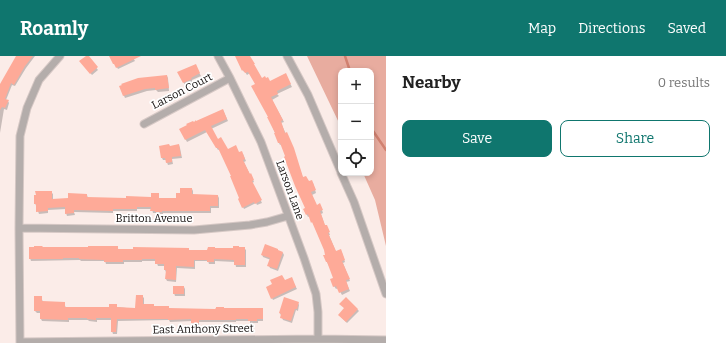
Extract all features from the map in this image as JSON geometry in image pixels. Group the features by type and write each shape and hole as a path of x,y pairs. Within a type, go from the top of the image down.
{"street":[{"path":"20,343 20,136 27,108 39,80 60,56"},
{"name":"Larson Lane","path":"218,56 261,142 304,258 316,294 318,338"},
{"path":"287,56 308,95 338,166"},
{"name":"Larson Court","path":"144,124 230,78"},
{"path":"342,176 354,202 386,294"},
{"name":"Britton Avenue","path":"19,228 194,230 250,225 288,216"},
{"name":"East Anthony Street","path":"20,343 318,338 386,340"}],"shaded area":[{"path":"307,56 386,56 386,246 375,200 364,176 374,176 374,68 338,68 338,121"}],"building":[{"path":"16,56 33,56 25,66 14,85 11,83 5,99 9,100 5,108 2,107 0,110 0,84"},
{"path":"86,56 89,56 98,67 90,74 79,61"},
{"path":"109,56 141,56 116,68"},
{"path":"235,56 250,56 262,78 265,76 266,78 268,77 270,81 286,73 291,84 277,91 278,94 271,97 283,120 281,121 285,133 287,132 294,148 303,177 306,176 309,181 312,180 316,190 311,192 317,205 320,203 323,210 320,211 325,225 327,225 330,232 328,233 336,251 341,249 345,260 342,261 350,279 346,280 349,289 339,293 336,286 333,287 330,279 333,278 323,255 325,255 324,250 308,214 306,215 303,209 305,208 295,186 280,143 278,143 268,117 251,86 255,84 248,72 245,73 243,70 242,71"},
{"path":"196,64 200,73 183,83 177,72"},
{"path":"167,75 169,88 155,90 155,88 145,89 123,96 119,86 138,78"},
{"path":"223,109 227,119 211,126 218,139 221,137 228,149 236,145 239,152 242,151 245,159 243,160 250,174 251,173 254,180 252,181 262,200 242,208 231,176 218,148 216,148 205,130 185,140 179,129 187,125 186,124"},
{"path":"169,144 170,146 179,144 181,156 172,157 172,162 166,163 165,158 161,158 159,146"},
{"path":"180,188 192,188 192,194 218,195 218,206 210,206 210,211 155,212 150,211 151,207 137,207 137,209 113,209 113,211 74,210 74,213 65,214 65,207 48,208 48,211 36,212 36,204 34,204 34,195 36,195 35,191 52,191 52,199 68,198 68,193 87,194 87,197 126,198 126,196 151,197 151,193 159,193 159,198 176,198 176,193 180,193"},
{"path":"265,244 283,252 277,269 267,266 270,258 261,255"},
{"path":"118,246 118,249 133,249 133,247 189,248 189,250 207,250 208,247 233,248 233,246 239,246 245,247 245,265 234,265 234,260 214,259 214,262 207,262 207,260 194,260 194,267 176,266 176,280 165,279 166,270 164,270 164,264 155,264 155,259 104,262 104,260 79,258 29,259 29,247"},
{"path":"282,275 285,280 292,277 296,287 271,299 266,287 272,284 270,280"},
{"path":"173,286 184,286 184,294 173,294"},
{"path":"136,295 143,295 143,304 169,306 169,308 263,308 263,319 257,319 257,321 248,321 248,319 199,320 199,323 191,323 191,319 117,319 116,332 111,332 111,318 96,318 96,320 87,318 68,318 68,320 40,319 40,311 34,311 34,296 42,296 42,301 65,302 65,307 109,307 109,304 117,304 117,307 135,308"},
{"path":"284,297 299,302 291,321 280,318 281,314 279,313"},
{"path":"346,297 358,309 346,322 338,315 344,308 339,304"}],"waterway":[{"path":"345,56 349,68"},
{"path":"374,132 386,150"}]}
